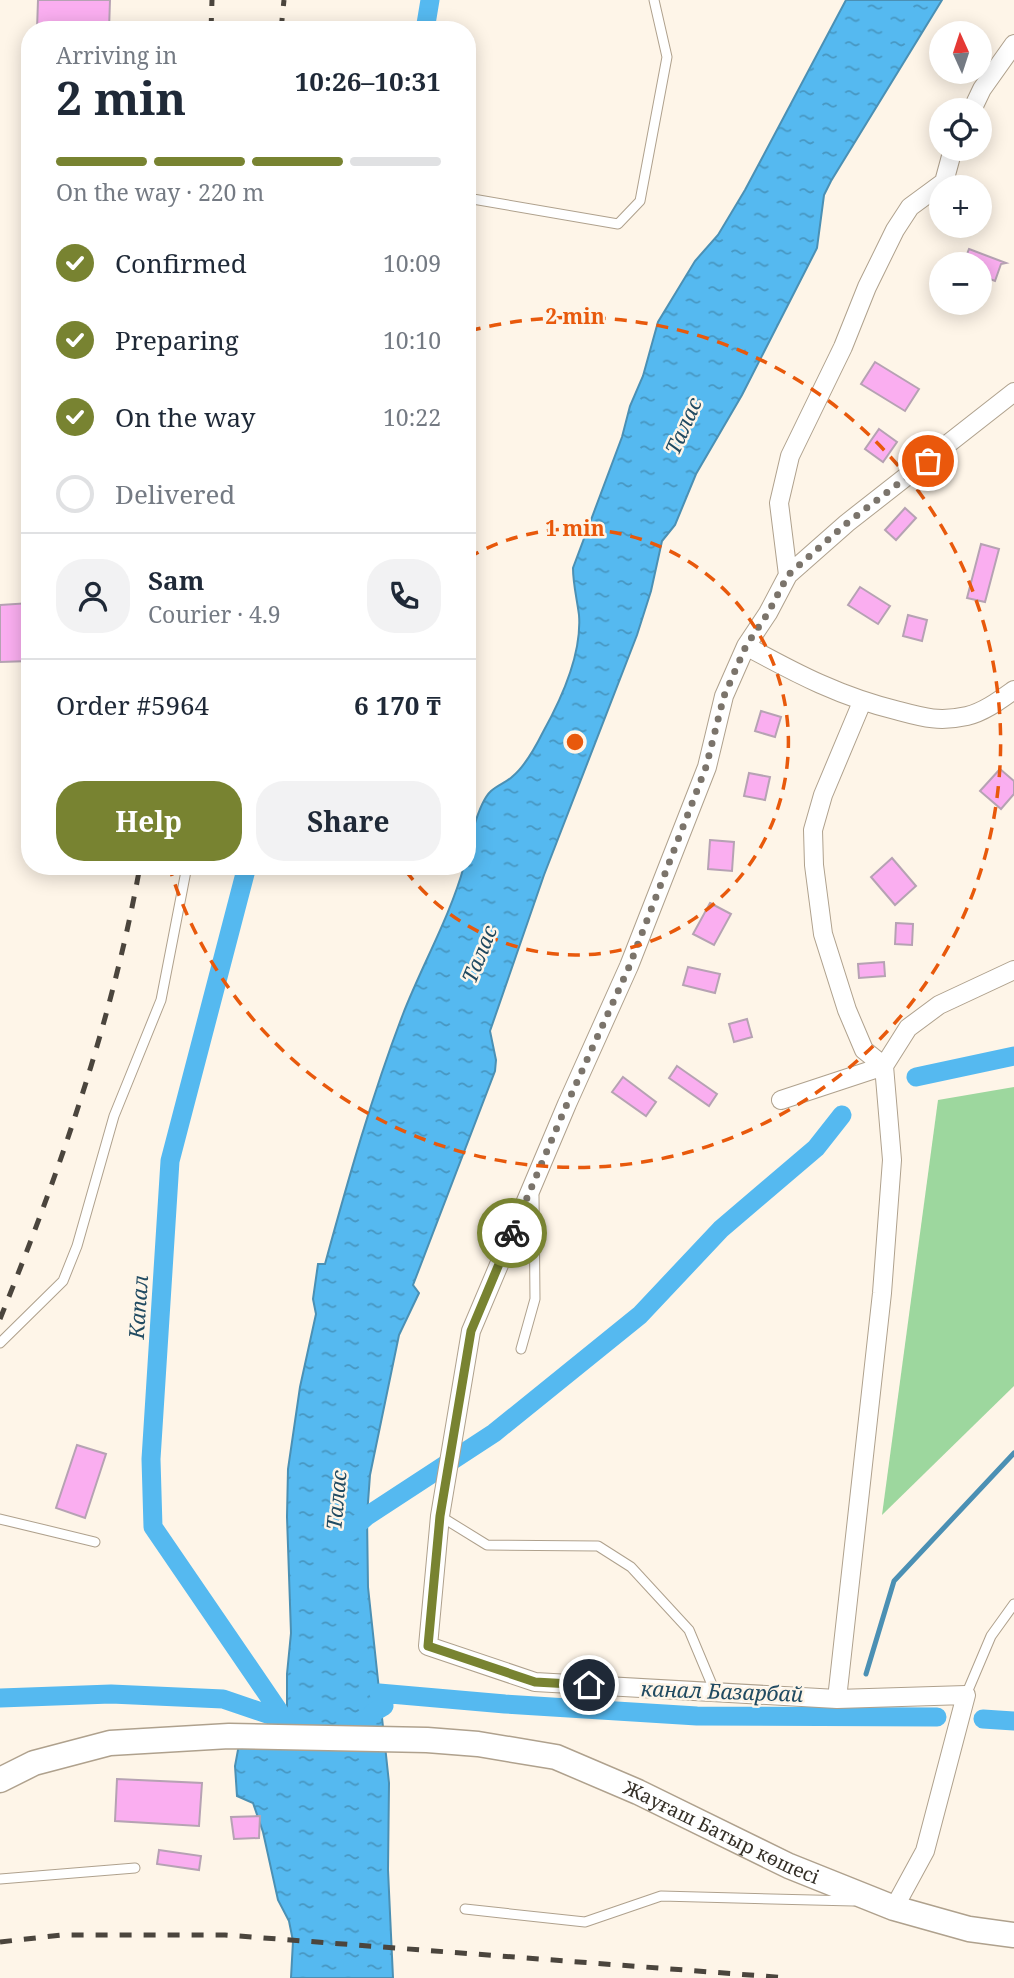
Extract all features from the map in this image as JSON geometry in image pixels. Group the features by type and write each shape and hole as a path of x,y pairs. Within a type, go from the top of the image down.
{"main road":[{"name":"Жауғаш Батыр көшесі","path":"0,1780 34,1763 110,1742 229,1736 427,1740 478,1744 556,1757 638,1792 789,1866 886,1905 969,1929 1014,1935"}],"street":[{"path":"978,98 1014,44"},
{"path":"788,575 779,503 790,456 843,347 867,287 895,230 910,207 944,182 950,161"},
{"path":"886,1905 925,1851 965,1695 837,1699 535,1682 428,1646 440,1516 471,1331 533,1182 629,967 706,767 724,696 746,646 768,613 788,575 847,523 1014,392"},
{"path":"746,646 807,679 862,702 937,721 970,716 1014,690"},
{"path":"862,702 813,830 814,865 823,934 848,1010 864,1050 884,1066"},
{"path":"837,1699 882,1293 892,1160 884,1066 908,1028 939,1005 1014,970"},
{"path":"781,1100 884,1066"}],"lane":[{"path":"476,200 618,224 640,201 667,57 654,0"},
{"path":"0,1343 63,1281 77,1246 114,1116 161,1000 185,875"},
{"path":"521,1349 535,1299 533,1182"},
{"path":"440,1516 486,1545 598,1546 631,1567 689,1630 715,1692"},
{"path":"0,1520 95,1542"},
{"path":"965,1695 991,1636 1014,1604"},
{"path":"0,1879 135,1868"},
{"path":"465,1909 585,1922 661,1896 886,1905"}],"green space":[{"path":"1014,1087 1014,1386 882,1515 938,1100"}],"water":[{"name":"Талас","path":"846,0 942,0 831,181 824,195 817,248 742,395 696,474 675,525 662,541 651,591 637,635 544,875 490,1031 496,1060 495,1071 413,1285 419,1293 399,1335 370,1475 367,1516 368,1587 389,1783 388,1870 393,1978 291,1978 293,1941 289,1921 278,1900 263,1832 253,1803 237,1796 235,1766 240,1739 250,1732 284,1724 287,1718 291,1633 288,1469 300,1387 316,1314 313,1299 318,1264 325,1264 381,1075 403,1014 461,875 476,875 476,822 482,805 491,791 511,778 526,761 564,690 574,660 579,630 573,568 622,437 658,322 695,261 718,235 745,190"}],"building":[{"path":"38,0 110,0 109,21 37,21"},
{"path":"992,258 1006,263 1001,264 995,281 992,280"},
{"path":"875,362 919,389 905,411 861,384"},
{"path":"879,429 897,442 883,462 865,449"},
{"path":"905,508 916,518 896,540 885,530"},
{"path":"981,544 999,549 985,602 967,598"},
{"path":"860,587 890,606 878,624 848,605"},
{"path":"21,604 21,661 0,662 0,605"},
{"path":"908,615 927,620 922,641 903,636"},
{"path":"761,711 781,717 775,737 755,731"},
{"path":"1000,769 1014,781 1014,794 1001,809 980,791"},
{"path":"749,773 770,777 765,800 744,796"},
{"path":"710,840 734,842 732,871 708,869"},
{"path":"892,858 916,886 895,905 871,877"},
{"path":"710,903 731,914 714,945 693,934"},
{"path":"896,923 913,924 912,945 895,944"},
{"path":"884,962 885,976 859,978 858,964"},
{"path":"688,967 720,974 715,993 683,985"},
{"path":"747,1019 752,1037 734,1042 729,1024"},
{"path":"677,1066 717,1094 709,1106 669,1078"},
{"path":"623,1077 656,1102 646,1116 612,1092"},
{"path":"77,1445 106,1454 85,1518 56,1508"},
{"path":"117,1779 202,1783 199,1826 115,1821"},
{"path":"260,1816 259,1838 234,1839 231,1817"},
{"path":"159,1850 201,1856 199,1870 157,1864"}],"waterway":[{"name":"Капал","path":"426,21 430,0"},
{"name":"Капал","path":"245,875 170,1161 151,1459 153,1527 285,1720"},
{"path":"916,1077 1014,1056"},
{"name":"Талас","path":"349,1532 367,1516 494,1433 640,1315 721,1229 816,1148 842,1115"},
{"path":"866,1674 894,1581 1014,1453"},
{"name":"канал Базарбай","path":"363,1724 384,1706 379,1693 697,1716 937,1717"},
{"path":"0,1698 111,1694 223,1699 285,1720 284,1724 299,1744"},
{"name":"канал Базарбай","path":"983,1719 1014,1721"}],"railway":[{"path":"211,21 212,0"},
{"path":"282,21 284,0"},
{"path":"0,1319 43,1209 82,1096 115,982 138,875"},
{"path":"0,1942 61,1935 225,1935 789,1978"}],"way so far":[{"path":"512,1233 629,967 706,767 724,696 746,646 768,613 788,575 847,523 928,461"}],"route":[{"path":"512,1233 471,1331 440,1516 428,1646 535,1682 589,1685"}]}
